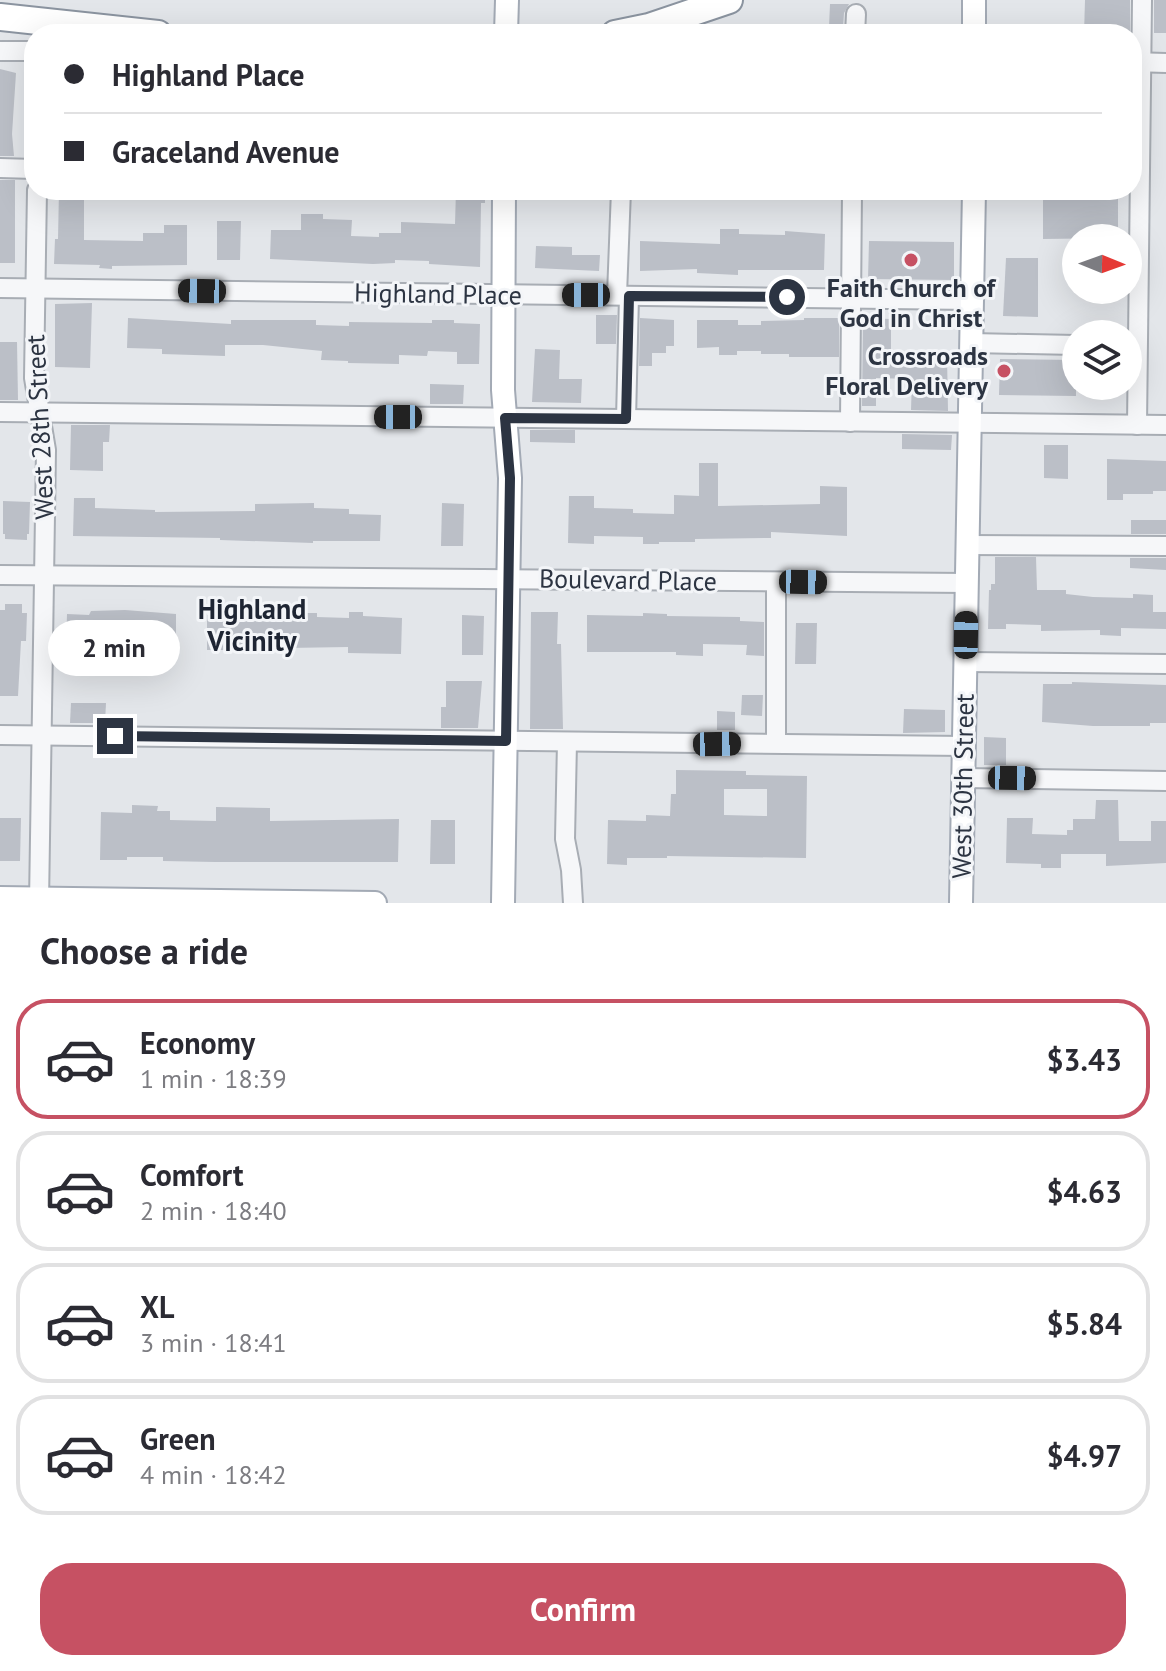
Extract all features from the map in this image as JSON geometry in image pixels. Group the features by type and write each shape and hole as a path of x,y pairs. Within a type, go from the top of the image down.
{"highway":[{"path":"658,24 729,0"},
{"path":"0,17 65,24"}],"main road":[{"path":"506,24 507,0"},
{"path":"974,0 974,24"},
{"path":"503,903 510,478 505,418 504,200"},
{"name":"West 30th Street","path":"961,903 974,200"},
{"path":"0,898 39,901 375,903"}],"street":[{"path":"1140,24 1142,0"},
{"path":"856,14 856,24"},
{"path":"0,51 24,51"},
{"path":"1142,62 1166,63"},
{"path":"0,168 24,169"},
{"name":"West 28th Street","path":"37,200 34,378 46,450 39,901"},
{"path":"621,200 626,419"},
{"path":"850,422 852,200"},
{"path":"1133,320 1135,200"},
{"name":"Highland Place","path":"0,288 972,300"},
{"path":"971,343 1062,345"},
{"path":"1136,400 1137,425"},
{"path":"0,412 1166,425"},
{"path":"968,545 1166,546"},
{"name":"Boulevard Place","path":"0,575 967,583"},
{"path":"776,582 776,743"},
{"path":"966,662 1166,664"},
{"path":"0,735 964,746"},
{"path":"567,742 565,839 573,903"},
{"path":"963,778 1166,781"}],"building":[{"path":"1085,0 1130,0 1130,24 1084,24"},
{"path":"1154,0 1166,0 1166,33 1154,33"},
{"path":"830,4 849,4 843,24 829,24"},
{"path":"0,69 16,73 12,134 14,156 0,156"},
{"path":"0,180 15,180 15,263 0,263"},
{"path":"59,200 84,200 84,240 143,241 143,233 164,233 164,225 187,225 187,265 112,266 112,269 99,268 100,265 54,264 55,239 58,239"},
{"path":"456,200 485,200 481,203 480,267 429,264 429,261 395,260 395,263 373,264 270,259 271,230 301,230 301,214 323,214 323,219 352,220 351,236 379,237 379,233 401,233 401,222 455,224"},
{"path":"1043,200 1118,200 1118,224 1062,224 1062,239 1043,239"},
{"path":"217,221 241,221 240,260 217,260"},
{"path":"720,229 739,229 739,234 785,235 785,231 825,234 824,270 738,270 738,275 697,273 697,269 640,271 640,241 720,244"},
{"name":"Faith Church of God in Christ","path":"869,241 954,242 954,280 868,279"},
{"path":"536,246 572,247 572,255 600,255 599,271 535,268"},
{"path":"1006,258 1038,258 1038,317 1003,316"},
{"path":"92,303 90,368 55,367 55,304"},
{"path":"596,315 617,315 616,344 596,344"},
{"path":"128,318 231,324 231,320 316,320 316,325 349,326 349,322 432,323 432,320 454,320 454,323 480,324 479,364 457,364 457,352 428,351 427,356 399,355 399,364 348,363 321,360 322,351 263,345 225,345 225,356 162,354 162,349 127,348"},
{"path":"640,318 674,320 674,346 666,346 666,353 652,353 652,366 639,366"},
{"path":"839,318 839,357 789,357 789,354 761,354 761,351 719,355 719,347 697,348 697,320 738,320 738,325 761,325 761,321"},
{"path":"863,318 891,319 891,354 947,355 948,411 911,410 912,379 876,378 876,406 862,406"},
{"path":"0,342 17,342 18,400 0,400"},
{"path":"535,349 560,350 559,379 582,379 581,403 532,402"},
{"path":"1000,359 1062,360 1062,396 999,395"},
{"path":"430,384 464,385 463,404 430,404"},
{"path":"71,425 110,425 109,442 103,442 103,471 70,470"},
{"path":"530,430 575,430 575,443 530,442"},
{"path":"902,434 952,435 951,450 902,449"},
{"path":"1044,445 1068,445 1068,479 1044,478"},
{"path":"1107,459 1166,461 1166,491 1123,494 1123,500 1107,500"},
{"path":"699,463 718,463 718,506 820,504 820,486 847,487 847,536 771,532 771,538 695,539 695,542 643,544 643,537 594,536 594,544 568,543 569,496 594,496 594,508 674,514 674,495 699,496"},
{"path":"74,498 95,498 95,508 155,512 255,511 255,504 314,503 314,508 349,509 349,514 381,515 380,541 313,543 73,536"},
{"path":"3,501 30,502 27,540 5,539"},
{"path":"442,503 464,504 463,546 441,546"},
{"path":"1131,520 1166,520 1166,534 1131,534"},
{"path":"995,557 1036,557 1037,590 1066,590 1066,594 1093,597 1153,595 1153,612 1166,612 1166,629 1121,628 1121,636 1100,635 1100,630 1041,631 1041,625 1006,624 1006,629 988,629 989,590 991,584 995,584"},
{"path":"1130,558 1166,558 1166,570 1130,568"},
{"path":"5,604 22,604 22,613 27,613 26,641 21,641 18,696 0,696 0,610 5,610"},
{"path":"91,611 176,614 176,650 153,650 153,642 82,643 82,649 66,648 67,614 89,615"},
{"path":"349,612 402,618 401,654 348,653 348,647 287,648 287,652 265,652 265,646 233,645 233,650 207,650 207,615 265,617 317,613 317,617 349,618"},
{"path":"531,612 558,612 563,729 530,729"},
{"path":"643,613 740,617 740,621 764,622 764,656 746,655 747,645 703,644 703,656 676,655 676,652 587,652 587,615 643,616"},
{"path":"462,615 484,616 483,655 462,655"},
{"path":"796,623 817,623 816,664 795,664"},
{"path":"446,681 482,681 478,728 441,728 441,707 446,707"},
{"path":"1043,684 1166,685 1166,723 1093,726 1042,722"},
{"path":"742,695 763,695 762,716 741,715"},
{"path":"71,703 106,703 105,723 70,723"},
{"path":"904,709 945,710 945,732 903,733"},
{"path":"717,711 735,712 735,730 717,730"},
{"path":"984,737 1006,738 1006,765 984,765"},
{"path":"676,770 807,776 806,858 667,856 627,858 627,865 607,864 608,820 646,821 646,815 670,816 671,794 676,794","holes":["724,789 767,789 767,816 724,815"]},
{"path":"1096,800 1118,800 1119,841 1151,841 1151,821 1166,821 1166,863 1106,866 1106,854 1061,854 1061,868 1006,863 1007,818 1033,818 1032,834 1067,835 1067,830 1073,830 1073,819 1095,819"},
{"path":"132,805 158,806 157,811 170,811 170,820 216,821 216,807 270,808 270,821 399,819 398,862 163,861 163,857 100,860 101,812 132,813"},
{"path":"0,818 21,818 20,861 0,861"},
{"path":"431,820 455,820 455,864 430,864"}],"place":[{"name":"Faith Church of God in Christ","path":"911,260"},
{"name":"Crossroads Floral Delivery","path":"1004,371"}],"district":[{"name":"Highland Vicinity","path":"252,625"}],"route":[{"path":"115,736 506,741 510,478 505,418 626,419 629,296 787,297"}]}
